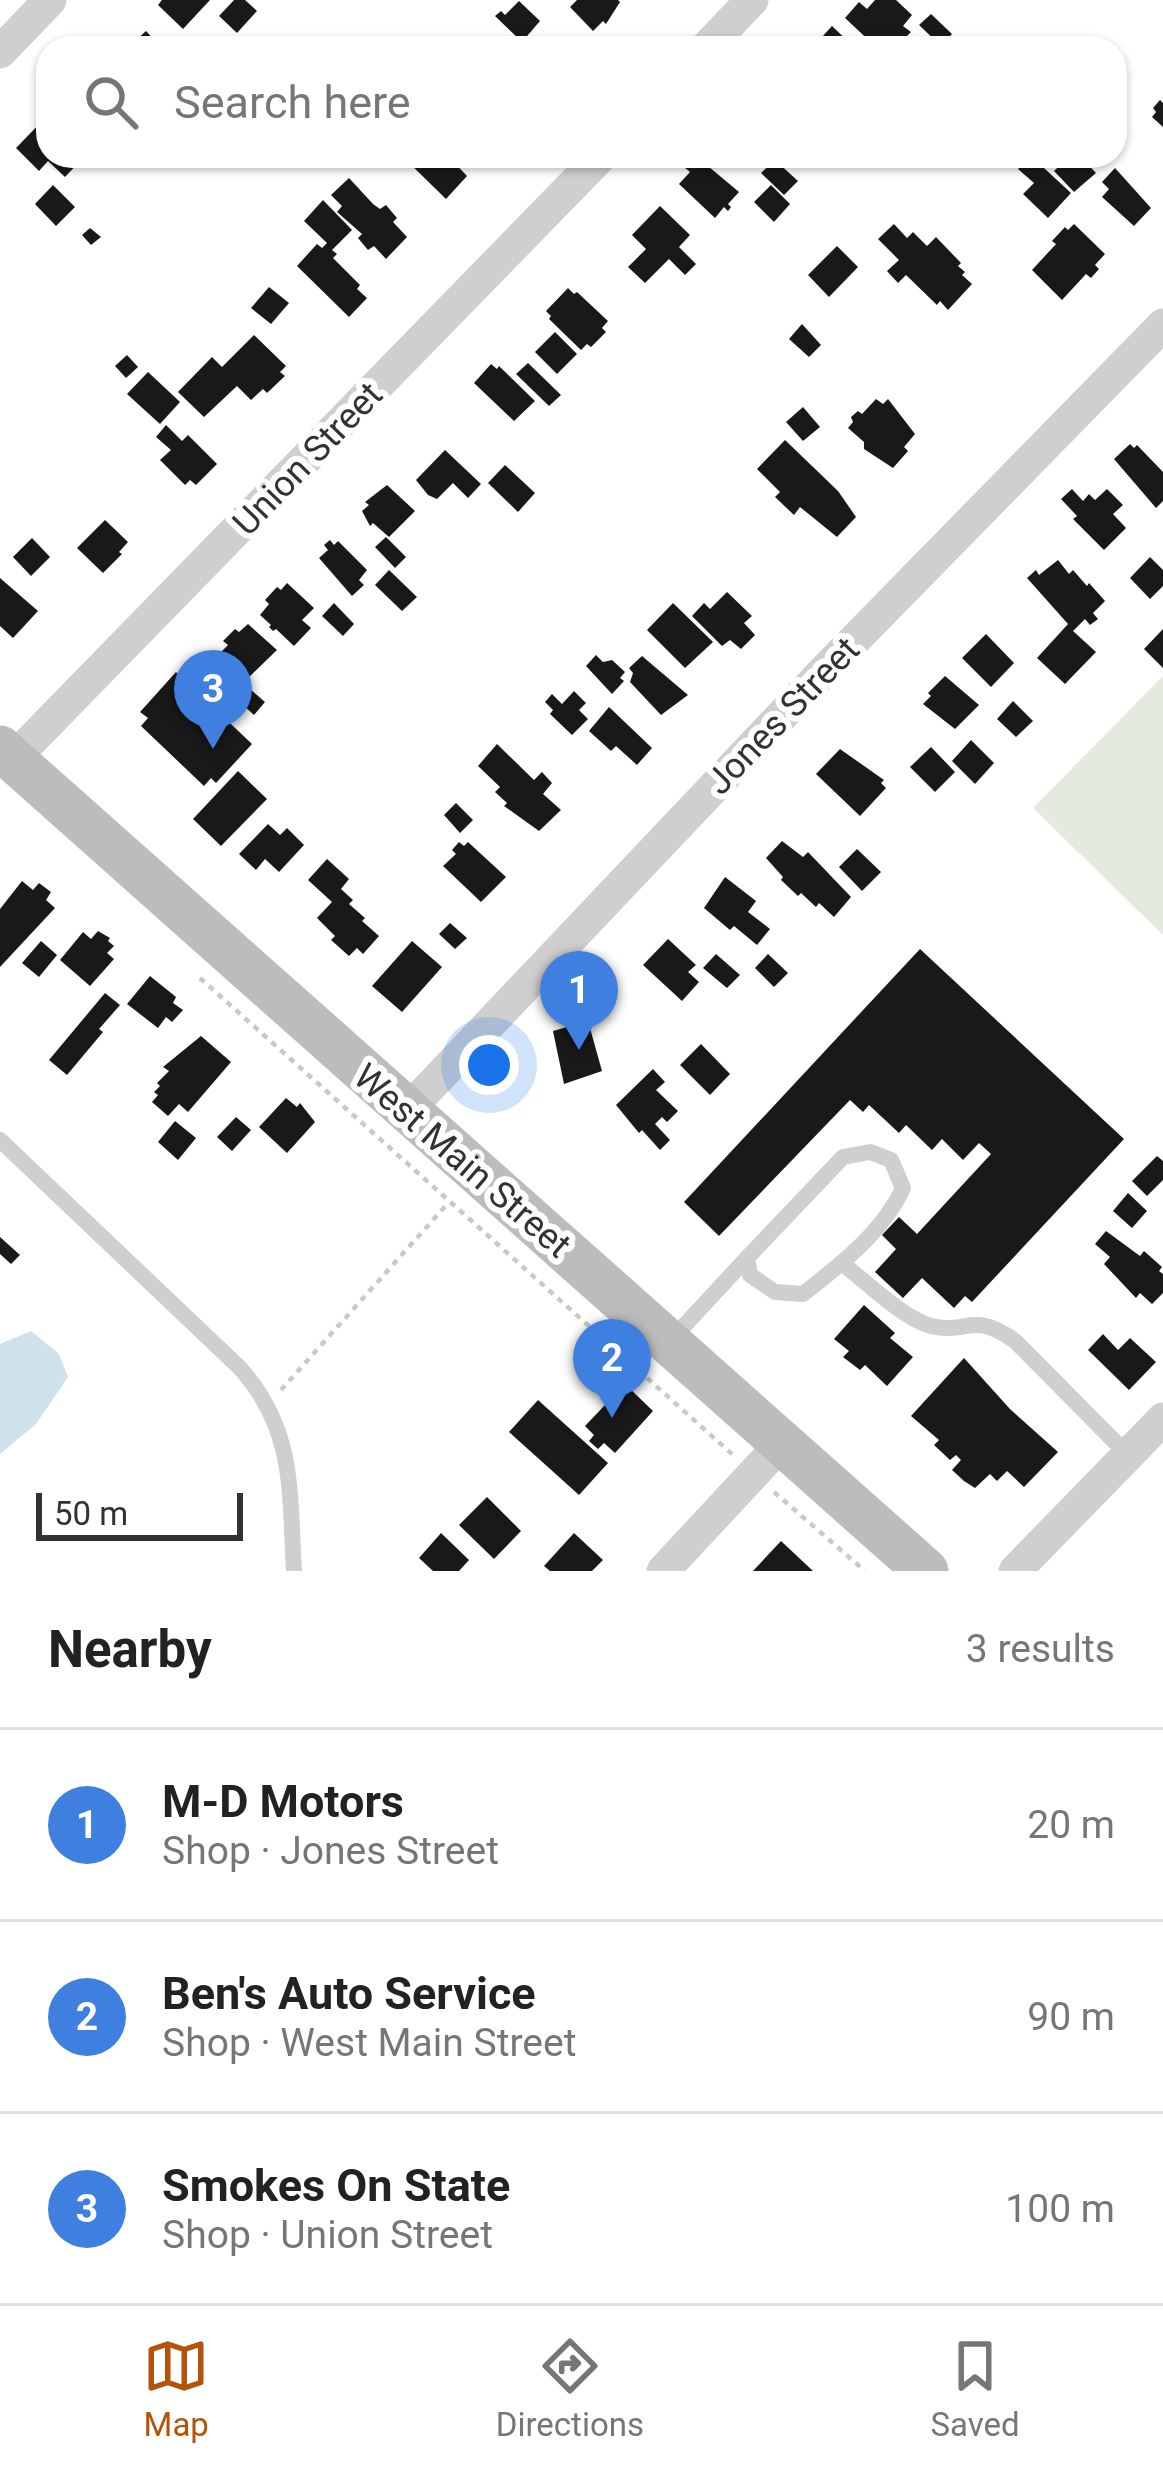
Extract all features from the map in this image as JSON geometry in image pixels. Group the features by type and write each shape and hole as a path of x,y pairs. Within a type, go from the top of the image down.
{"main road":[{"name":"West Main Street","path":"7,754 926,1571"}],"street":[{"path":"0,52 50,0"},
{"path":"718,36 752,0"},
{"name":"Union Street","path":"7,754 589,168"},
{"name":"Jones Street","path":"407,1111 792,704 1163,325"},
{"path":"1016,1571 1163,1419"},
{"path":"664,1571 783,1442"}],"lane":[{"path":"0,1140 240,1368 268,1404 286,1450 294,1571"},
{"path":"669,1342 747,1258 843,1156 870,1152 891,1160 903,1188 895,1207 842,1263 803,1294 775,1292 751,1275 747,1258"},
{"path":"842,1263 932,1326 983,1323 1016,1340 1128,1455"}],"path":[{"path":"193,972 736,1458"},
{"path":"268,1404 449,1202"},
{"path":"768,1486 865,1571"}],"shaded area":[{"path":"1163,676 1163,935 1033,808"},
{"path":"31,1331 59,1354 68,1377 36,1424 0,1454 0,1344"}],"building":[{"path":"162,0 210,0 183,29 158,5"},
{"path":"234,0 245,0 257,11 237,33 219,16"},
{"path":"577,0 620,2 606,24 603,21 593,31 570,7"},
{"path":"875,0 896,0 912,15 903,26 911,32 907,36 864,36 845,18 859,2 867,9"},
{"path":"519,1 540,21 527,36 516,36 495,16 501,11 505,15"},
{"path":"931,14 952,34 931,36 919,25"},
{"path":"832,26 842,36 823,36"},
{"path":"1160,100 1163,103 1163,127 1152,117"},
{"path":"36,127 36,168 16,148"},
{"path":"414,168 459,168 467,176 446,199"},
{"path":"685,168 710,168 739,192 728,211 724,207 715,218 679,184 690,172"},
{"path":"766,168 784,168 798,181 784,195 761,173"},
{"path":"1044,168 1071,193 1048,218 1023,194 1034,183 1018,169"},
{"path":"1091,168 1096,173 1074,192 1054,171"},
{"path":"1115,168 1151,208 1134,226 1102,197 1109,189 1102,182"},
{"path":"349,178 373,204 380,209 386,205 407,237 386,259 374,246 368,250 358,238 362,234 337,212 342,206 331,195"},
{"path":"53,185 75,207 56,226 35,204"},
{"path":"771,185 790,204 774,222 754,202"},
{"path":"323,200 352,230 332,250 337,254 333,258 367,298 349,317 297,266 317,244 322,248 327,243 304,221"},
{"path":"660,206 690,235 679,247 696,264 685,275 669,259 645,283 628,267 646,249 632,235"},
{"path":"894,224 907,238 913,232 927,246 936,237 961,263 962,275 972,284 948,310 906,275 898,283 887,271 899,260 878,239"},
{"path":"1074,224 1105,254 1091,278 1086,274 1062,300 1032,270 1056,244 1052,241"},
{"path":"90,228 101,237 91,245 82,235"},
{"path":"837,246 858,267 829,297 808,275"},
{"path":"269,287 289,303 271,324 251,308"},
{"path":"568,288 608,321 602,328 606,332 581,350 546,311"},
{"path":"802,324 821,345 809,357 789,339"},
{"path":"555,332 577,354 557,374 535,352"},
{"path":"254,335 286,366 280,372 285,376 251,400 237,386 204,417 178,392 212,357 222,367"},
{"path":"127,355 138,367 126,378 115,366"},
{"path":"528,363 561,395 549,406 516,374"},
{"path":"491,364 499,366 535,401 514,421 474,383"},
{"path":"148,372 180,402 160,424 127,394"},
{"path":"876,399 883,404 888,399 915,434 893,468 864,449 864,442 848,428 851,417 858,411 862,414"},
{"path":"803,407 820,427 803,441 786,422"},
{"path":"166,425 182,441 188,435 217,464 196,485 190,480 185,485 160,460 171,450 156,437"},
{"path":"785,440 838,491 856,517 837,537 800,507 794,515 757,469"},
{"path":"1130,444 1137,445 1163,472 1163,501 1156,508 1114,459"},
{"path":"445,450 481,484 468,498 453,483 437,499 416,480"},
{"path":"505,465 535,493 518,512 488,483"},
{"path":"387,485 415,511 389,537 373,523 370,526 362,511 369,505 365,502"},
{"path":"1072,489 1083,501 1089,494 1095,500 1107,489 1123,505 1113,514 1126,528 1104,550 1073,519 1077,516 1061,499"},
{"path":"105,520 128,542 103,573 77,548"},
{"path":"386,537 406,557 395,568 375,547"},
{"path":"32,538 50,557 31,576 13,557"},
{"path":"330,540 334,545 338,541 367,570 359,580 364,585 352,596 319,558"},
{"path":"1150,557 1163,570 1163,586 1150,599 1130,578"},
{"path":"1058,560 1105,601 1093,613 1098,619 1090,625 1085,619 1073,631 1096,652 1065,684 1037,658 1068,624 1027,578"},
{"path":"389,570 417,597 402,611 375,585"},
{"path":"0,578 38,611 13,638 0,626"},
{"path":"287,583 314,608 302,620 311,628 294,646 260,615 269,604 265,600"},
{"path":"727,592 752,616 744,623 755,635 741,649 730,640 722,646 692,616 704,603 710,609"},
{"path":"334,603 354,624 343,636 322,616"},
{"path":"673,603 713,642 685,668 647,630"},
{"path":"248,624 277,650 245,681 218,655 228,645 223,641"},
{"path":"1163,629 1163,668 1144,649"},
{"path":"986,634 1014,663 991,687 962,658"},
{"path":"596,655 603,662 612,660 625,672 620,678 624,681 612,694 586,666"},
{"path":"642,656 688,695 661,715 630,682 633,673 629,668"},
{"path":"176,672 252,744 216,783 211,778 204,786 141,726 148,718 140,712"},
{"path":"945,676 979,705 955,729 923,704"},
{"path":"241,681 265,702 254,715 230,693"},
{"path":"574,691 586,703 579,710 588,719 572,735 550,714 553,710 545,702 552,694 562,704"},
{"path":"1013,701 1033,721 1016,737 997,719"},
{"path":"609,707 652,748 637,765 616,746 611,751 589,731"},
{"path":"971,740 994,763 975,784 952,761"},
{"path":"497,744 534,780 542,772 552,783 543,794 561,810 539,831 504,806 507,803 495,792 500,787 478,766"},
{"path":"931,747 955,772 935,792 910,767"},
{"path":"840,749 884,780 881,783 886,788 860,816 816,774"},
{"path":"238,771 267,799 221,846 193,819"},
{"path":"456,803 473,820 460,833 444,815"},
{"path":"268,824 280,835 287,828 304,845 279,872 265,859 256,870 239,854"},
{"path":"782,841 803,857 808,852 851,897 834,917 781,880 766,858"},
{"path":"459,842 464,846 468,842 506,877 481,902 443,866 456,854 452,850"},
{"path":"857,849 881,872 862,891 839,867"},
{"path":"327,859 349,879 341,889 365,918 362,921 379,936 363,954 357,948 349,956 317,918 332,902 308,880"},
{"path":"725,877 756,901 748,912 770,929 757,945 704,908"},
{"path":"22,881 33,890 39,883 51,892 46,900 55,908 0,967 0,909"},
{"path":"450,923 467,938 455,949 439,934"},
{"path":"98,931 110,938 114,946 107,953 114,959 90,986 60,960 83,932 91,939"},
{"path":"668,939 696,965 688,972 699,982 682,1001 643,965"},
{"path":"41,941 57,955 39,977 22,963"},
{"path":"412,941 442,967 402,1012 372,986"},
{"path":"920,949 1124,1139 972,1302 965,1296 954,1308 922,1278 903,1298 875,1272 896,1249 882,1235 899,1217 917,1234 991,1154 979,1143 963,1160 942,1139 932,1150 906,1125 899,1133 869,1105 863,1112 850,1100 719,1236 684,1202"},
{"path":"716,954 740,975 727,988 703,968"},
{"path":"768,954 788,973 774,987 755,968"},
{"path":"150,976 176,997 173,1003 183,1010 172,1022 166,1017 158,1028 127,1004"},
{"path":"105,993 120,1005 67,1075 49,1060"},
{"path":"588,1021 602,1071 564,1084 553,1031"},
{"path":"201,1036 231,1062 188,1112 179,1104 168,1116 152,1102 158,1095 154,1092 160,1086 157,1083 169,1071 163,1067"},
{"path":"701,1044 730,1074 710,1095 680,1065"},
{"path":"653,1069 665,1082 656,1090 678,1111 667,1122 662,1117 655,1124 670,1140 660,1150 616,1105"},
{"path":"286,1098 297,1107 300,1103 315,1122 287,1153 259,1127"},
{"path":"236,1117 251,1130 232,1151 217,1137"},
{"path":"175,1121 196,1138 178,1160 158,1142"},
{"path":"1157,1156 1163,1161 1163,1180 1147,1196 1132,1181"},
{"path":"1128,1193 1147,1211 1132,1228 1113,1211"},
{"path":"1106,1231 1140,1256 1144,1251 1162,1267 1163,1293 1152,1304 1140,1293 1136,1298 1104,1264 1110,1257 1095,1244"},
{"path":"0,1237 20,1255 11,1264 0,1254"},
{"path":"864,1305 895,1333 890,1338 913,1357 887,1386 865,1365 860,1370 843,1357 849,1351 834,1339"},
{"path":"1103,1334 1118,1350 1130,1338 1156,1362 1129,1390 1088,1350"},
{"path":"964,1358 1058,1452 1024,1487 1007,1471 997,1481 990,1474 975,1488 952,1470 961,1460 956,1455 950,1460 934,1445 939,1440 911,1416"},
{"path":"625,1384 653,1411 615,1453 604,1443 598,1449 589,1441 594,1435 585,1426"},
{"path":"538,1400 608,1463 579,1495 509,1432"},
{"path":"487,1497 521,1531 494,1559 459,1525"},
{"path":"441,1533 469,1560 459,1571 433,1571 419,1558"},
{"path":"574,1533 603,1560 592,1571 550,1571 544,1566"},
{"path":"781,1541 813,1571 753,1571"}],"place":[{"name":"Smokes On State","path":"213,749"},
{"name":"M-D Motors","path":"579,1050"},
{"name":"Ben's Auto Service","path":"612,1418"}]}
